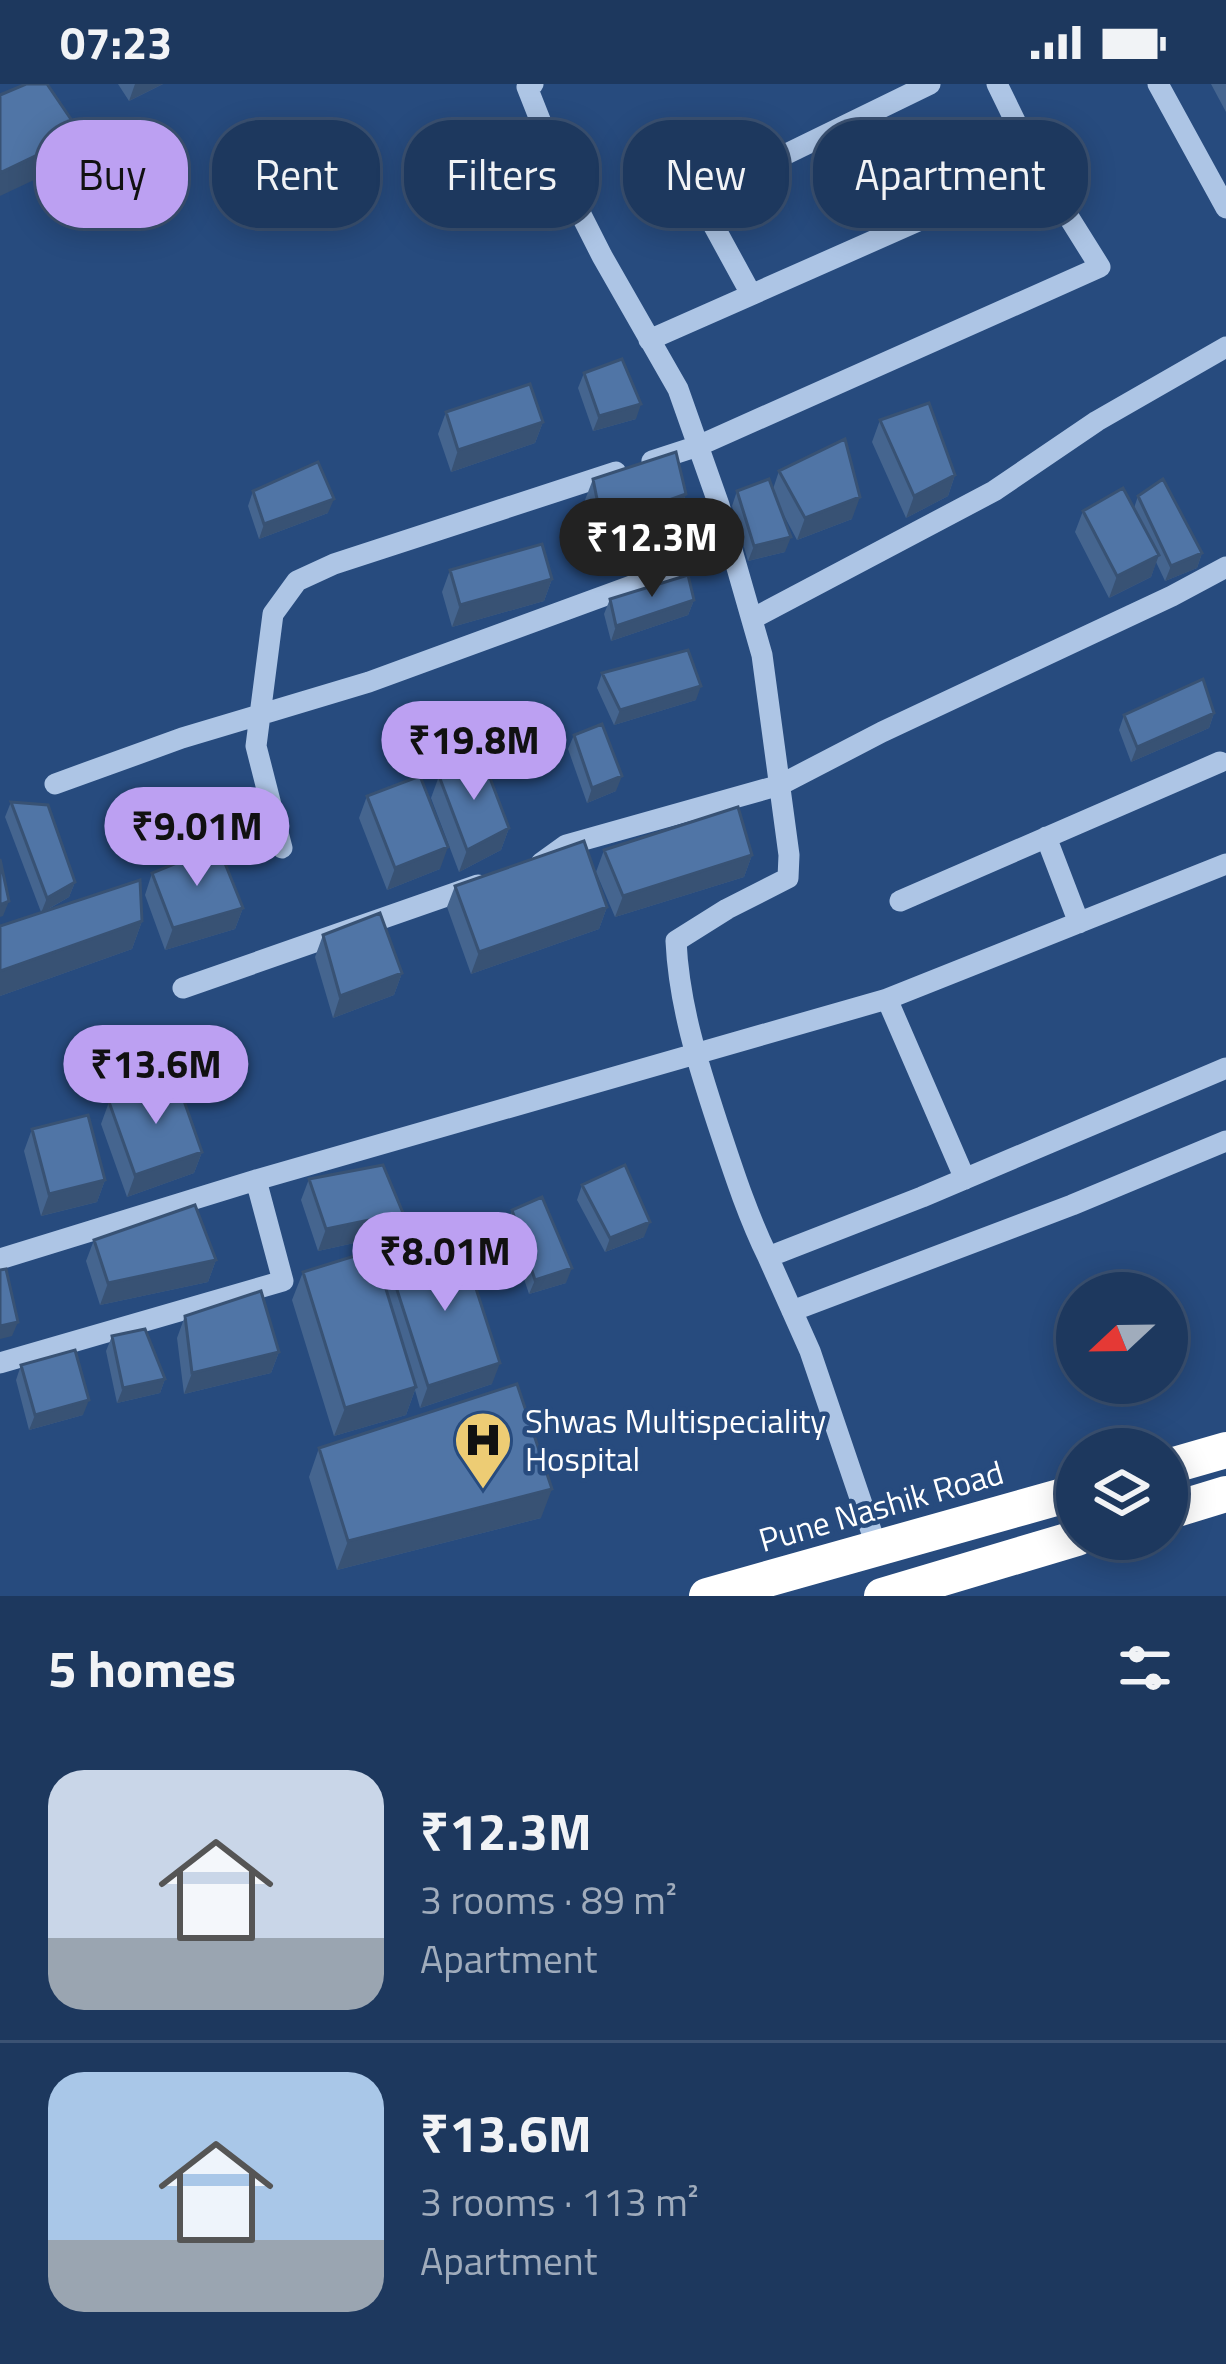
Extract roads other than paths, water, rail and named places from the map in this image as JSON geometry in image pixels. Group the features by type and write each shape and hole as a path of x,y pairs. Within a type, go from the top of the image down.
{"highway":[{"path":"1188,1460 1226,1450"},
{"path":"1188,1506 1226,1494"},
{"name":"Pune Nashik Road","path":"707,1596 1056,1498"},
{"path":"882,1596 1056,1544"}],"street":[{"path":"532,84 527,87 565,182 678,388 762,655 789,855 788,878 676,941 678,982 748,1217 810,1351 877,1548"},
{"path":"789,152 930,84"},
{"path":"997,84 1015,120"},
{"path":"1158,84 1226,208"},
{"path":"715,228 751,294"},
{"path":"649,340 901,228"},
{"path":"282,848 256,746 273,614 297,581 334,564 698,446 1100,267 1076,228"},
{"path":"752,620 994,491 1097,421 1226,347"},
{"path":"56,784 260,713 369,682 732,549"},
{"path":"183,988 516,872 548,860 566,845 779,784 1226,567"},
{"path":"900,901 1220,762"},
{"path":"1046,837 1079,923"},
{"path":"0,1259 256,1180 887,999 1226,864"},
{"path":"887,999 964,1179"},
{"path":"768,1257 1226,1068"},
{"path":"792,1311 1226,1141"},
{"path":"0,1363 284,1281 256,1180"}],"place":[{"name":"Shwas Multispeciality Hospital","path":"483,1491"}]}
